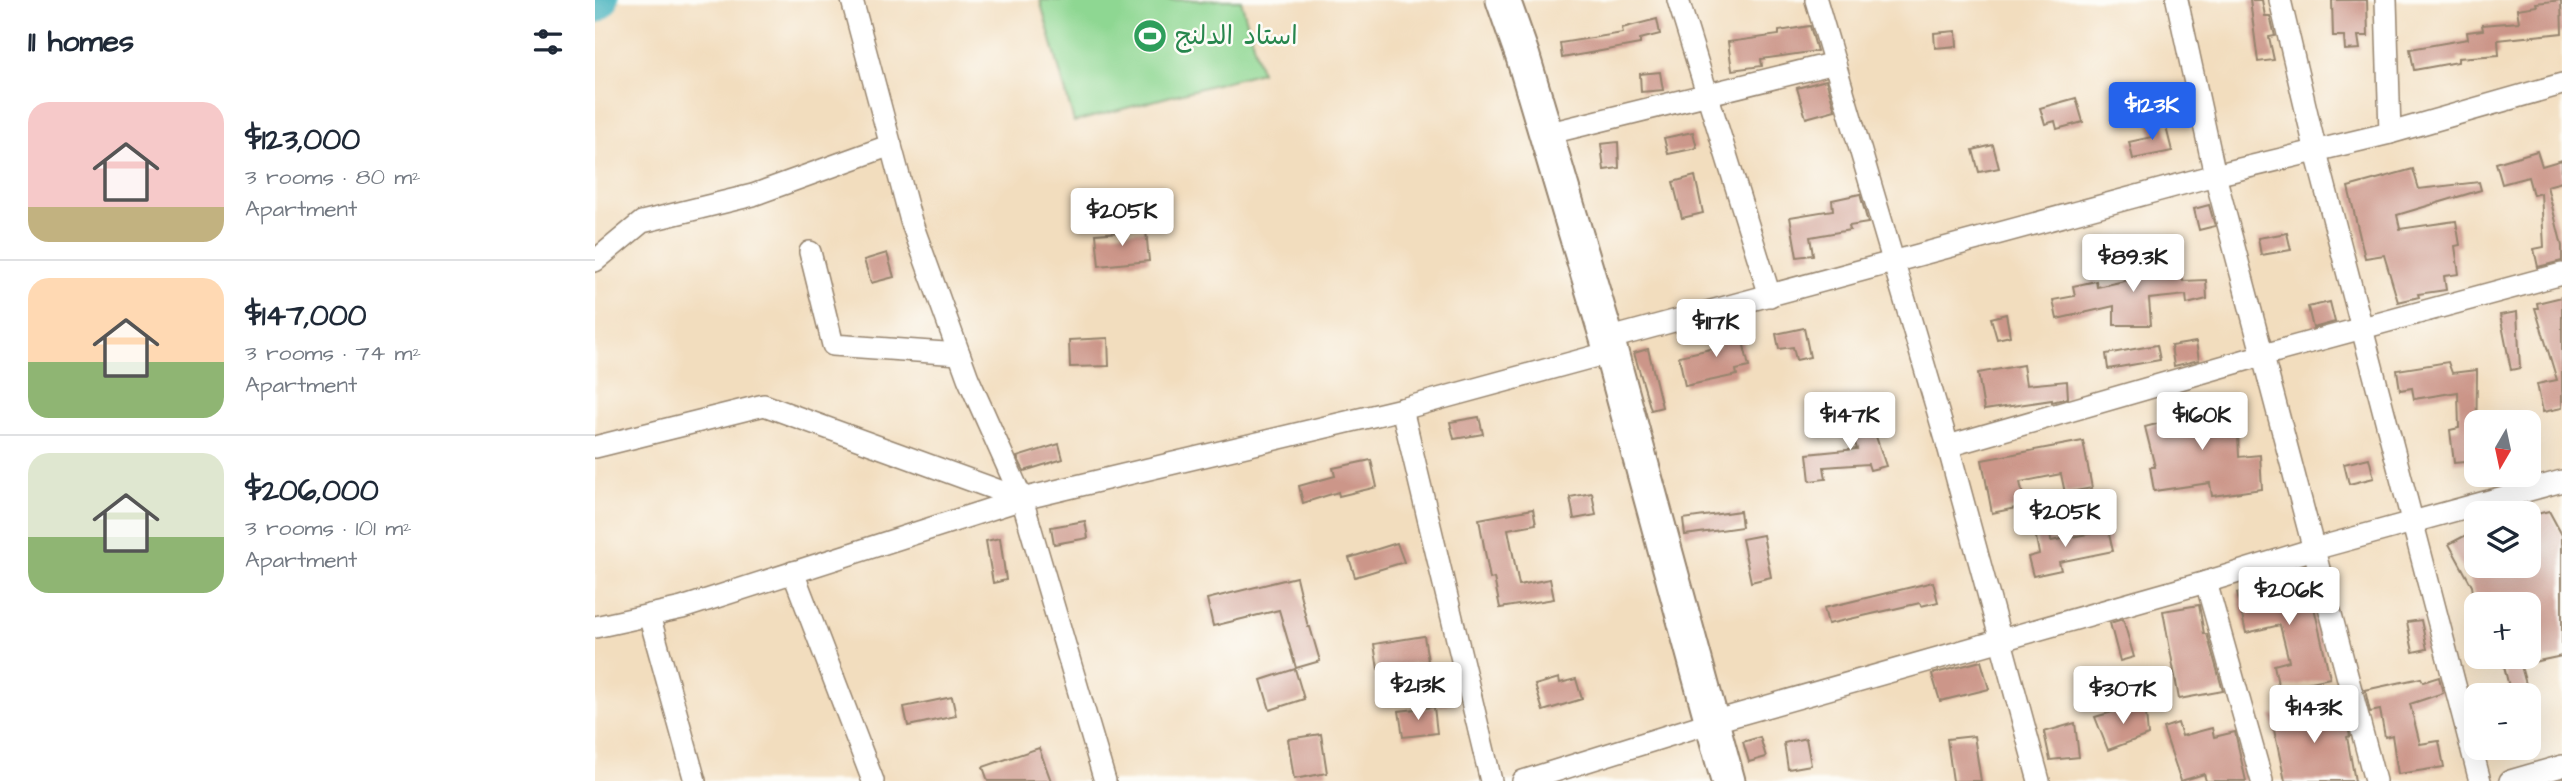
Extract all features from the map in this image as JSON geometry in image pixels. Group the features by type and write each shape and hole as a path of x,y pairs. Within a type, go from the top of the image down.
{"main road":[{"path":"1503,0 1609,345 1728,781"}],"street":[{"path":"852,0 911,221 959,354 1022,499 1105,781"},
{"path":"1678,0 1770,296"},
{"path":"1816,0 1948,446 2039,781"},
{"path":"2177,0 2215,176 2375,781"},
{"path":"2280,0 2316,152 2480,781"},
{"path":"2386,0 2390,133"},
{"path":"1546,134 1835,63"},
{"path":"595,627 682,608 1022,499 1402,409 1770,296 2215,176 2390,133 2562,84"},
{"path":"595,261 642,222 753,195 891,145"},
{"path":"810,252 833,345 959,354"},
{"path":"1948,446 2263,355 2562,274"},
{"path":"595,447 764,405 1022,499"},
{"path":"1402,409 1491,781"},
{"path":"1523,781 1712,722 2314,549 2562,481"},
{"path":"793,572 873,781"},
{"path":"2206,582 2262,781"},
{"path":"649,615 695,781"},
{"path":"2510,781 2562,766"}],"green space":[{"name":"استاد الدلنج","path":"1040,0 1241,0 1261,72 1074,122"}],"building":[{"path":"2250,0 2262,0 2265,16 2270,16 2275,36 2269,37 2274,60 2258,62"},
{"path":"2332,0 2367,0 2368,36 2358,36 2360,49 2345,50 2344,36 2333,36"},
{"path":"2561,0 2562,33 2498,40 2499,55 2458,58 2458,62 2414,70 2410,49 2468,39 2467,32 2483,30 2482,25 2519,22 2517,9"},
{"path":"1657,19 1660,34 1640,39 1640,44 1562,58 1560,43 1623,33 1622,28"},
{"path":"1810,26 1817,51 1761,59 1762,66 1732,70 1728,42 1779,35 1779,31"},
{"path":"1956,31 1957,46 1935,48 1934,33"},
{"path":"1660,72 1663,90 1641,92 1640,74"},
{"path":"1826,80 1835,110 1806,118 1797,88"},
{"path":"2076,98 2083,122 2057,129 2055,121 2045,124 2040,108"},
{"path":"2164,119 2172,151 2133,159 2129,142 2152,137 2149,122"},
{"path":"1693,132 1697,148 1668,154 1664,138"},
{"path":"1618,142 1619,168 1604,170 1601,144"},
{"path":"1993,145 1999,168 1979,172 1973,150"},
{"path":"2537,151 2542,166 2562,160 2562,182 2547,186 2562,246 2562,261 2538,267 2534,249 2544,247 2541,193 2533,195 2528,177 2502,184 2496,163"},
{"path":"2413,169 2419,189 2479,182 2481,190 2397,215 2400,229 2456,221 2460,245 2455,246 2459,274 2444,276 2446,290 2418,294 2419,297 2398,302 2384,255 2365,258 2348,187"},
{"path":"1695,176 1703,213 1682,218 1673,182"},
{"path":"1860,194 1868,223 1849,226 1850,230 1810,237 1813,255 1797,257 1790,217 1833,210 1832,200"},
{"path":"2209,205 2215,226 2199,230 2194,209"},
{"path":"1146,230 1149,261 1099,266 1096,234"},
{"path":"2287,233 2291,250 2261,255 2258,238"},
{"path":"887,253 894,277 871,283 864,260"},
{"path":"2176,255 2183,281 2206,280 2207,299 2187,304 2186,295 2149,299 2151,325 2114,325 2114,306 2057,319 2053,300 2075,296 2073,286 2096,281 2097,287 2143,277 2139,264"},
{"path":"2562,297 2562,408 2543,412 2537,384 2557,380 2535,308 2538,308 2537,303"},
{"path":"2330,302 2335,322 2313,328 2308,307"},
{"path":"2517,312 2520,368 2511,370 2500,315"},
{"path":"2006,314 2010,336 1997,339 1991,318"},
{"path":"1739,324 1749,367 1736,370 1737,375 1685,386 1679,356 1720,347 1716,330"},
{"path":"1804,328 1810,357 1796,360 1793,347 1779,349 1776,334"},
{"path":"1108,338 1109,366 1070,367 1069,340"},
{"path":"2196,342 2199,360 2174,366 2171,346"},
{"path":"2157,345 2160,360 2108,369 2106,354"},
{"path":"1648,349 1662,407 1651,410 1634,353"},
{"path":"2448,362 2452,373 2477,370 2477,410 2464,410 2464,462 2454,463 2450,430 2459,428 2458,392 2414,399 2412,388 2400,390 2397,370"},
{"path":"2023,365 2026,385 2067,381 2068,398 1984,410 1978,373"},
{"path":"2205,395 2209,414 2237,412 2239,457 2260,455 2262,489 2212,496 2210,483 2154,491 2150,467 2155,467 2145,427 2187,416 2184,398"},
{"path":"1869,416 1886,466 1870,470 1868,464 1824,467 1826,479 1810,481 1807,454 1857,449 1848,422"},
{"path":"1479,417 1483,434 1454,439 1450,422"},
{"path":"2083,441 2092,488 2065,493 2061,474 2020,482 2025,506 1992,513 1982,460"},
{"path":"1059,444 1063,459 1024,471 1017,457"},
{"path":"2369,458 2374,478 2349,484 2344,464"},
{"path":"1371,460 1377,487 1339,496 1338,492 1303,503 1299,486 1335,476 1333,468"},
{"path":"1592,493 1596,515 1574,519 1570,497"},
{"path":"1533,509 1536,524 1508,529 1519,585 1550,579 1554,599 1500,608 1494,578 1490,579 1479,519"},
{"path":"1740,511 1742,527 1685,535 1683,519"},
{"path":"2549,511 2562,535 2562,656 2541,660 2541,592 2473,592 2468,578 2541,578 2541,513"},
{"path":"1085,521 1088,538 1054,544 1051,527"},
{"path":"2049,523 2051,541 2108,530 2113,551 2059,562 2061,570 2033,576 2028,557 2039,554 2034,526"},
{"path":"1763,535 1771,577 1751,582 1742,539"},
{"path":"2464,536 2464,571 2449,544"},
{"path":"1000,538 1006,580 993,583 986,541"},
{"path":"1397,543 1404,562 1355,577 1349,558"},
{"path":"2306,572 2330,678 2279,689 2274,665 2289,661 2280,625 2246,633 2237,593"},
{"path":"1296,577 1308,627 1320,661 1296,668 1279,610 1213,626 1207,599"},
{"path":"1933,582 1938,602 1921,606 1920,603 1828,624 1824,608"},
{"path":"2199,605 2204,634 2207,634 2223,691 2179,699 2163,611"},
{"path":"2123,619 2134,657 2120,661 2110,623"},
{"path":"2421,620 2427,649 2413,652 2407,622"},
{"path":"1424,636 1428,661 1378,669 1374,644"},
{"path":"1981,661 1989,689 1940,701 1932,674"},
{"path":"1295,669 1304,699 1270,710 1261,680"},
{"path":"2505,669 2522,669 2526,683 2508,683"},
{"path":"2439,677 2443,693 2410,704 2420,744 2439,741 2444,767 2398,774 2392,735 2385,737 2380,710 2370,712 2365,690 2421,678 2423,682"},
{"path":"1559,678 1560,683 1576,679 1582,699 1543,711 1535,685"},
{"path":"1448,680 1454,702 1440,706 1433,684"},
{"path":"952,697 956,716 908,726 904,707"},
{"path":"2145,703 2148,735 2108,750 2095,717"},
{"path":"2341,705 2350,736 2347,737 2355,781 2285,781 2271,716"},
{"path":"1434,707 1437,733 1403,737 1399,711"},
{"path":"2075,723 2079,757 2050,760 2044,732"},
{"path":"2178,723 2182,736 2212,728 2214,737 2235,732 2246,781 2206,781 2204,774 2181,781 2163,728"},
{"path":"1321,734 1327,773 1294,779 1288,739"},
{"path":"1974,736 1981,781 1953,781 1947,739"},
{"path":"1760,737 1766,757 1749,762 1743,742"},
{"path":"1806,738 1811,765 1788,769 1784,743"},
{"path":"1039,748 1051,781 988,781 983,767"}],"waterway":[{"path":"595,7 602,0"}],"place":[{"name":"استاد الدلنج","path":"1150,36"}]}
